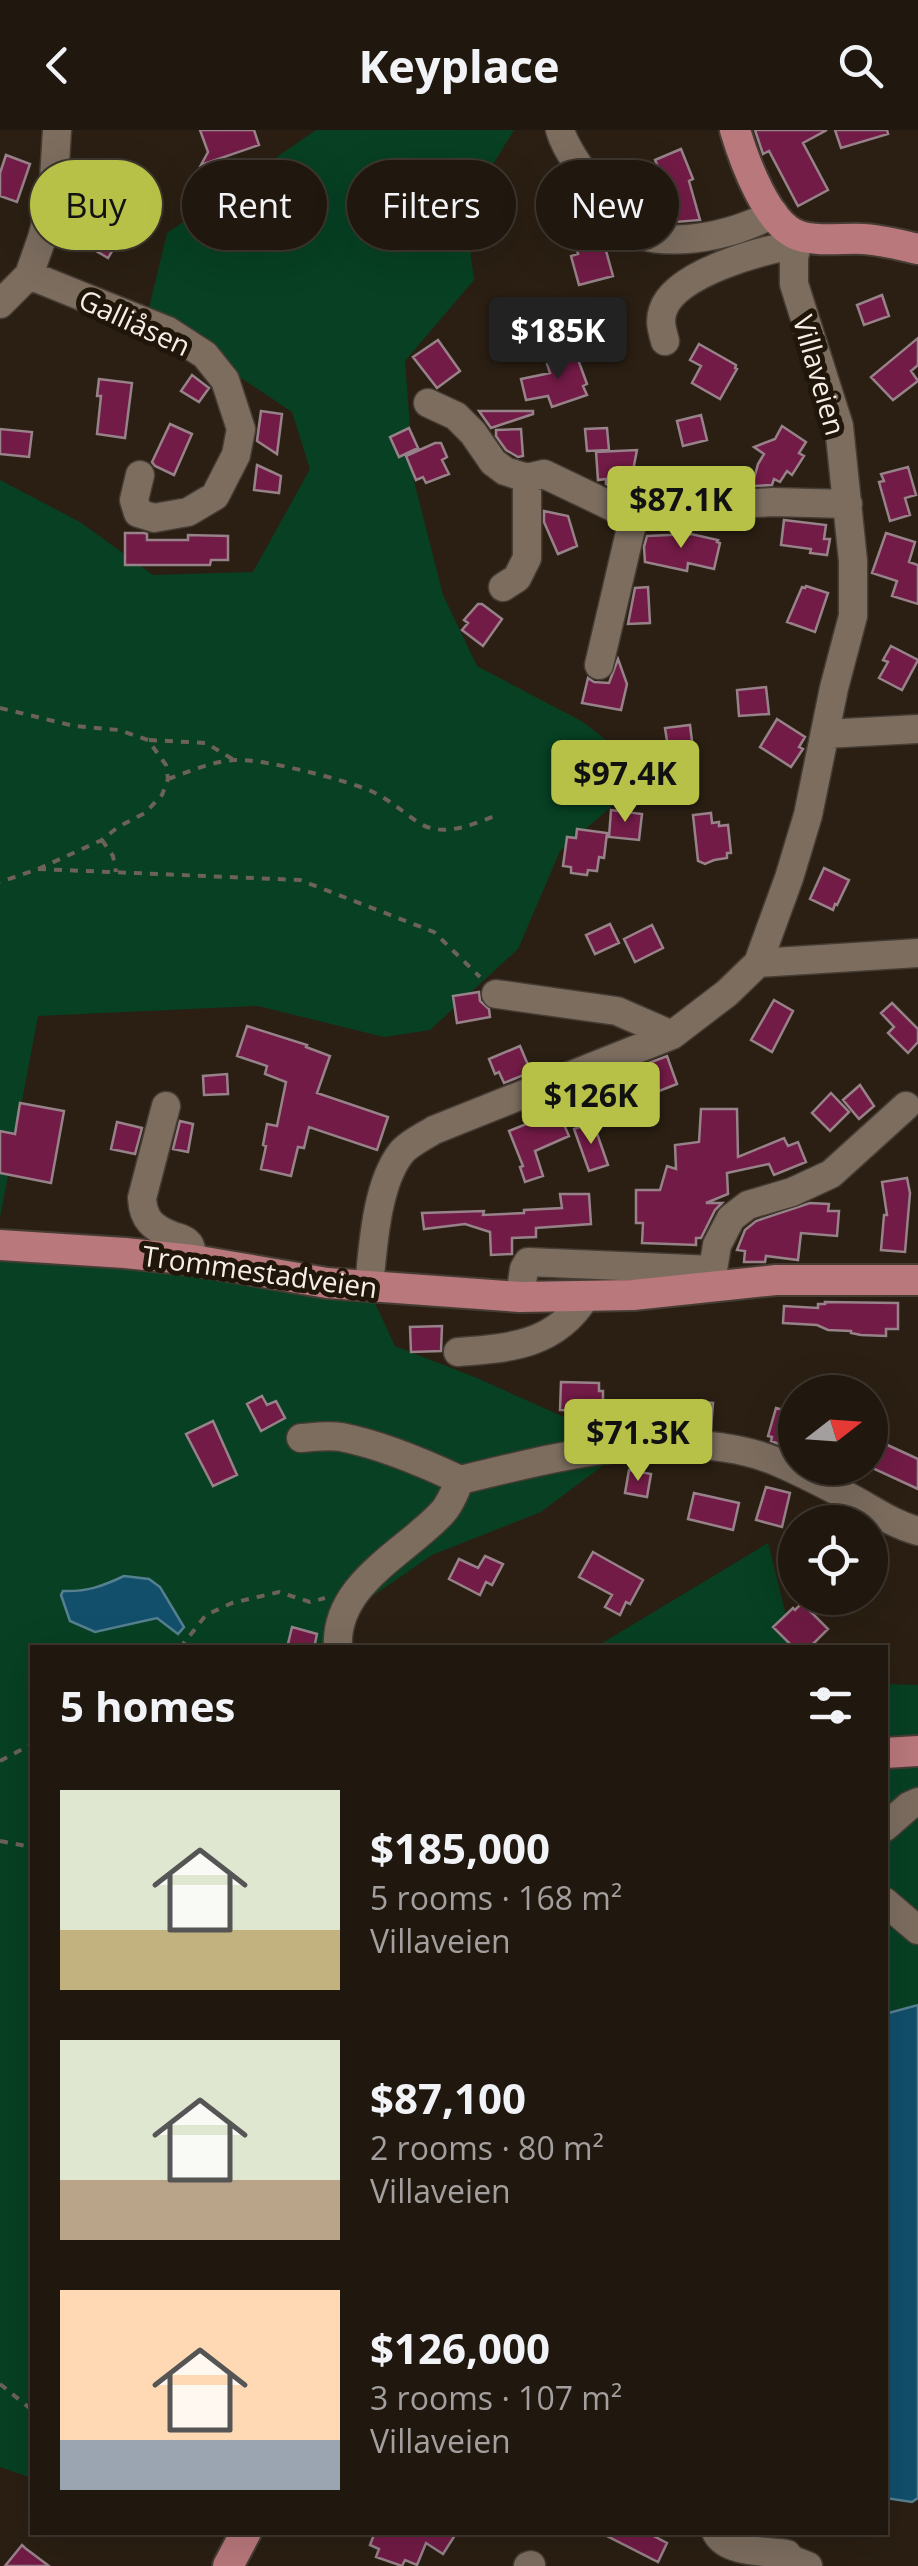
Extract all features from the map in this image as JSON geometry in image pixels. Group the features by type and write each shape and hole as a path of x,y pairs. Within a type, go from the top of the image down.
{"main road":[{"path":"735,130 752,176 774,213 798,240 868,239 918,249"},
{"name":"Trommestadveien","path":"0,1245 194,1260 327,1283 520,1297 633,1295 714,1278 918,1280"},
{"path":"888,1753 918,1752"},
{"path":"228,2566 244,2535"}],"street":[{"path":"0,304 29,275 54,196 57,130"},
{"path":"560,130 614,221 630,230 664,238 705,237 756,224 774,213"},
{"path":"665,341 661,326 663,308 680,286 798,240"},
{"name":"Villaveien","path":"370,1286 388,1174 402,1150 434,1130 672,1035 727,993 758,963 803,831 854,616 853,561 839,426 794,284 798,240"},
{"name":"Galliåsen","path":"29,275 168,330 205,356 226,380 241,429 236,455 215,496 188,512 154,518 138,513 134,500 140,476"},
{"path":"428,402 456,416 493,462 506,471 527,478 544,474 615,508 636,511 773,502 848,504"},
{"path":"503,587 517,578 527,558 527,478"},
{"path":"599,665 636,511"},
{"path":"825,734 918,728"},
{"path":"758,963 918,953"},
{"path":"496,994 617,1010 672,1035"},
{"path":"166,1106 142,1209 154,1227 184,1239 194,1260"},
{"path":"714,1278 717,1245 731,1218 748,1205 792,1192 831,1174 906,1106"},
{"name":"Trommestadveien","path":"520,1297 528,1262 714,1278"},
{"path":"458,1352 540,1338 572,1318 586,1296"},
{"path":"301,1438 337,1436 419,1460 460,1480 574,1453 709,1444 776,1461 900,1526 918,1531"},
{"path":"338,1645 341,1619 367,1577 444,1511 460,1480"},
{"path":"888,1824 918,1802"},
{"path":"888,1905 918,1930"},
{"path":"717,2535 729,2547 787,2554 787,2564"}],"path":[{"path":"0,708 74,726 119,730 148,740 206,743 234,760"},
{"path":"0,882 102,840 145,813 162,795 168,779 166,765 148,740"},
{"path":"168,779 234,760 280,766 369,790 401,808 419,824 443,830 463,828 496,815"},
{"path":"102,840 116,872"},
{"path":"38,869 300,880 434,932 496,994"},
{"path":"182,1645 206,1614 232,1604 279,1592 310,1602 358,1591"},
{"path":"0,1761 30,1745"},
{"path":"0,1842 30,1847"},
{"path":"0,2384 30,2408"}],"green space":[{"path":"316,130 514,130 496,160 347,160 347,250 470,250 474,280 405,361 414,481 443,595 477,666 583,722 649,774 560,851 518,949 430,1030 384,1037 258,1006 38,1016 0,1218 0,480 80,522 153,575 253,572 310,469 292,412 192,345 149,308 167,233 182,223 182,250 327,250 327,160 273,160"},
{"path":"0,1237 368,1288 395,1346 584,1426 605,1464 541,1512 432,1555 364,1602 337,1645 30,1645 30,2477 0,2467"},
{"path":"768,1543 778,1583 778,1615 786,1615 794,1645 599,1645"},
{"path":"888,1684 918,1685 918,2005 888,2013"}],"water":[{"path":"124,1576 149,1579 160,1587 184,1627 178,1634 157,1618 95,1632 70,1621 63,1591 95,1588"},
{"path":"918,2005 918,2498 912,2502 888,2498 888,2013"}],"building":[{"path":"200,130 254,130 259,145 216,160 204,160 208,152"},
{"path":"755,130 827,130 803,143 828,190 798,206 769,151 763,154"},
{"path":"835,130 887,130 888,134 841,148"},
{"path":"681,149 693,179 689,181 700,220 679,222 679,160 655,160"},
{"path":"6,155 30,164 17,202 0,196 0,173"},
{"path":"94,250 113,250 108,258"},
{"path":"577,250 606,250 613,276 579,285 571,256 578,254"},
{"path":"882,295 889,316 864,325 857,305"},
{"path":"606,325 614,347 595,354 587,332"},
{"path":"918,338 918,365 911,371 918,381 893,400 871,377"},
{"path":"438,340 460,371 437,388 413,357"},
{"path":"699,344 736,365 720,399 692,383 701,366 690,360"},
{"path":"576,354 587,395 552,407 548,396 526,400 521,379 550,373 547,364"},
{"path":"192,375 209,388 199,402 181,391"},
{"path":"99,379 132,383 125,438 97,434"},
{"path":"261,411 282,414 277,454 257,441"},
{"path":"479,411 533,411 533,414 491,428"},
{"path":"701,415 707,440 683,446 677,421"},
{"path":"170,424 192,434 174,475 152,462"},
{"path":"782,426 806,442 799,453 804,456 792,475 787,471 780,482 774,479 772,485 752,486 764,454 754,447 775,439"},
{"path":"409,428 418,448 399,457 390,437"},
{"path":"607,428 609,450 587,451 585,429"},
{"path":"0,429 32,432 29,457 0,454"},
{"path":"521,429 523,456 518,457 506,450 496,430"},
{"path":"441,443 447,457 442,460 449,474 426,483 423,477 416,480 406,456"},
{"path":"637,450 629,491 606,484 606,479 598,480 596,452"},
{"path":"257,465 281,476 279,493 254,490"},
{"path":"908,467 916,495 905,498 910,515 890,521 879,482 884,481 881,474"},
{"path":"690,473 696,489 676,491 672,480"},
{"path":"544,511 568,516 577,546 558,554 544,522"},
{"path":"784,520 826,525 824,539 830,539 827,555 781,545"},
{"path":"125,533 144,533 147,540 228,536 228,560 211,560 210,565 125,565"},
{"path":"886,533 915,542 909,562 918,565 918,604 892,596 897,581 872,573"},
{"path":"691,534 720,543 714,569 688,563 687,571 645,562 647,536"},
{"path":"648,587 650,623 628,624 635,588"},
{"path":"802,587 828,593 815,632 787,622"},
{"path":"478,604 502,619 483,646 462,630 468,623 464,620"},
{"path":"891,646 918,660 902,690 879,678"},
{"path":"618,659 627,684 621,710 582,703 588,678 609,683"},
{"path":"766,687 769,714 739,716 737,690"},
{"path":"777,719 805,737 799,747 803,749 791,767 760,747"},
{"path":"690,725 695,765 671,767 665,728"},
{"path":"611,810 642,814 639,840 609,837"},
{"path":"711,813 712,823 728,825 731,853 727,853 727,858 705,864 698,861 693,815"},
{"path":"577,829 607,833 604,858 599,857 597,871 588,870 587,875 571,873 571,867 563,866 567,837 576,838"},
{"path":"824,868 849,880 833,910 810,899"},
{"path":"610,924 619,943 595,954 586,935"},
{"path":"652,925 663,948 635,962 624,939"},
{"path":"479,992 490,1017 457,1023 453,996"},
{"path":"774,1000 793,1011 772,1052 751,1040"},
{"path":"892,1003 918,1029 918,1042 908,1053 888,1033 894,1027 881,1013"},
{"path":"247,1026 330,1056 317,1093 388,1117 377,1150 309,1127 304,1148 298,1147 291,1176 261,1169 267,1124 277,1126 286,1082 265,1074 267,1066 237,1056"},
{"path":"520,1046 531,1072 504,1083 489,1059"},
{"path":"667,1056 677,1084 659,1091 646,1064"},
{"path":"227,1074 228,1094 204,1095 203,1076"},
{"path":"860,1085 874,1106 859,1119 843,1100"},
{"path":"831,1093 849,1112 830,1131 812,1113"},
{"path":"20,1103 64,1111 51,1183 0,1173 0,1131 15,1134"},
{"path":"701,1109 737,1109 738,1157 784,1138 788,1146 798,1142 806,1162 774,1175 769,1164 727,1173 728,1194 706,1203 722,1203 701,1238 696,1238 696,1245 642,1243 643,1223 636,1223 636,1190 660,1190 667,1166 676,1169 675,1145 699,1142"},
{"path":"558,1111 569,1136 535,1151 543,1176 525,1182 509,1131"},
{"path":"180,1121 193,1124 188,1152 173,1149"},
{"path":"117,1122 142,1128 135,1154 111,1149"},
{"path":"593,1122 608,1165 589,1171 574,1129"},
{"path":"907,1178 910,1193 905,1252 881,1250 887,1215 882,1182"},
{"path":"560,1194 589,1194 591,1224 536,1228 536,1237 512,1238 512,1254 491,1255 490,1232 465,1224 424,1229 422,1213 484,1211 483,1215 562,1208"},
{"path":"810,1203 829,1204 828,1211 839,1211 837,1236 801,1233 798,1260 766,1256 765,1262 744,1262 745,1251 737,1250 745,1230 756,1221"},
{"path":"898,1303 898,1329 886,1329 886,1336 861,1335 817,1325 783,1323 784,1306 818,1308 818,1304"},
{"path":"442,1326 441,1351 411,1352 410,1327"},
{"path":"561,1382 599,1383 603,1409 560,1410"},
{"path":"262,1396 267,1405 276,1401 285,1418 261,1431 247,1404"},
{"path":"687,1401 713,1403 711,1429 684,1426"},
{"path":"776,1408 778,1409 778,1444 768,1436"},
{"path":"213,1421 237,1475 213,1486 186,1434"},
{"path":"888,1445 918,1459 918,1489 888,1475"},
{"path":"629,1470 651,1474 647,1497 625,1493"},
{"path":"766,1487 790,1493 787,1505 778,1505 778,1526 756,1520"},
{"path":"694,1493 739,1503 733,1530 688,1519"},
{"path":"593,1552 643,1580 620,1615 605,1607 612,1595 579,1577"},
{"path":"485,1556 503,1564 492,1585 486,1582 480,1595 449,1579 459,1559 478,1568"},
{"path":"786,1615 814,1615 828,1629 812,1645 791,1645 773,1627"},
{"path":"292,1627 317,1634 315,1645 288,1645"},
{"path":"374,2535 455,2535 443,2554 426,2543 417,2565 405,2560 402,2566 376,2557 379,2549 370,2545"},
{"path":"605,2535 652,2535 667,2543 658,2562"},
{"path":"22,2545 25,2548 49,2566 5,2566"}]}
